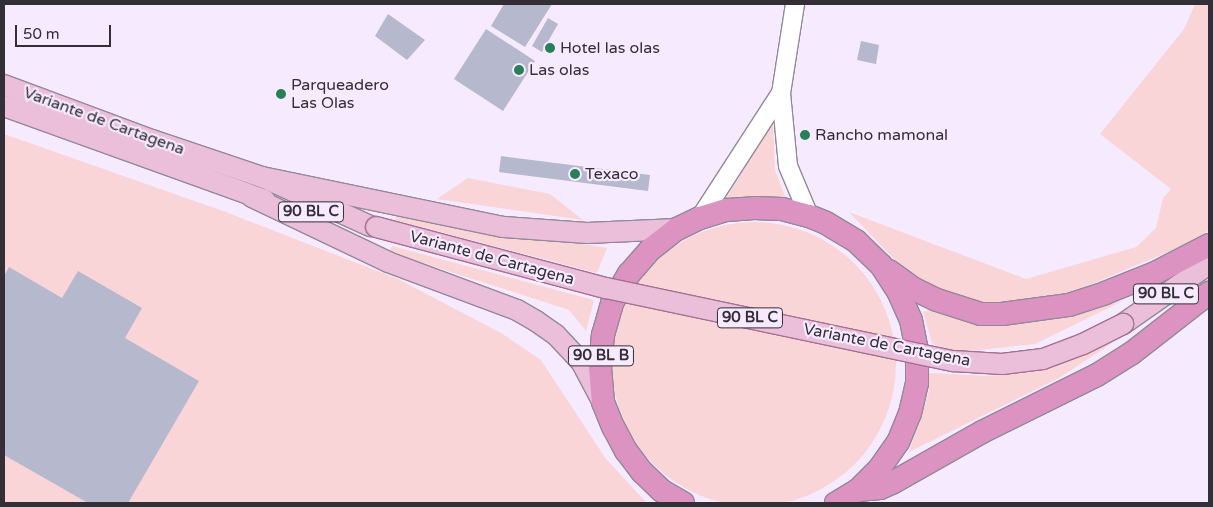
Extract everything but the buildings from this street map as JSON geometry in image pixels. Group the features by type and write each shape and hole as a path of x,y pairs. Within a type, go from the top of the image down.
{"highway":[{"name":"90 BL B","path":"683,503 667,497 642,472 626,451 603,402 600,368 603,335 612,303 629,274 650,249 677,228 700,218 727,210 754,208 782,209 809,216 826,223 856,241 881,265 898,292 910,320 917,351 916,383 910,414 898,442 880,468 847,498"},
{"path":"881,265 914,289 937,300 966,310 1002,314 1069,305 1106,293 1155,273 1209,245"},
{"path":"847,498 892,483 982,432 1097,375 1140,347 1209,292"}],"main road":[{"name":"Variante de Cartagena","path":"4,84 152,140 262,177 373,227"},
{"name":"Variante de Cartagena","path":"4,106 252,197 606,288 953,361 1002,364 1043,359 1084,344 1123,324 1209,264"},
{"path":"262,177 504,227 587,234 677,228"},
{"path":"252,197 388,262 517,310 536,321 556,335 578,358 603,402"}],"street":[{"path":"795,4 780,93 788,166 809,216"},
{"path":"700,218 780,93"}],"shaded area":[{"path":"1195,4 1209,4 1209,230 1194,241 1073,292 1023,302 986,303 957,298 925,282 892,257 849,212 1026,279 1136,247 1156,228 1163,198 1171,189 1100,134 1184,29"},
{"path":"773,122 775,170 787,202 727,197"},
{"path":"4,134 223,211 398,279 501,333 541,360 606,459 647,503 4,503"},
{"path":"468,178 550,194 583,220 437,199"},
{"path":"399,213 607,248 597,273 395,220"},
{"path":"768,222 782,224 821,238 855,263 880,297 886,310 894,336 896,364 894,392 886,418 880,431 855,465 821,490 808,496 782,504 740,506 726,504 687,490 653,465 628,431 622,418 614,392 612,350 614,336 628,297 653,263 687,238 700,232 726,224"},
{"path":"392,246 594,300 586,331 569,310 389,252"},
{"path":"1181,291 1105,348 1059,378 909,452 929,391 929,373 990,376 1024,373"},
{"path":"1123,301 1035,344 971,351 947,351 932,343 923,312 936,308 986,324 1044,320"}],"place":[{"name":"Hotel las olas","path":"550,48"},
{"name":"Las olas","path":"519,70"},
{"name":"Parqueadero Las Olas","path":"281,94"},
{"name":"Rancho mamonal","path":"805,135"},
{"name":"Texaco","path":"575,174"}]}
